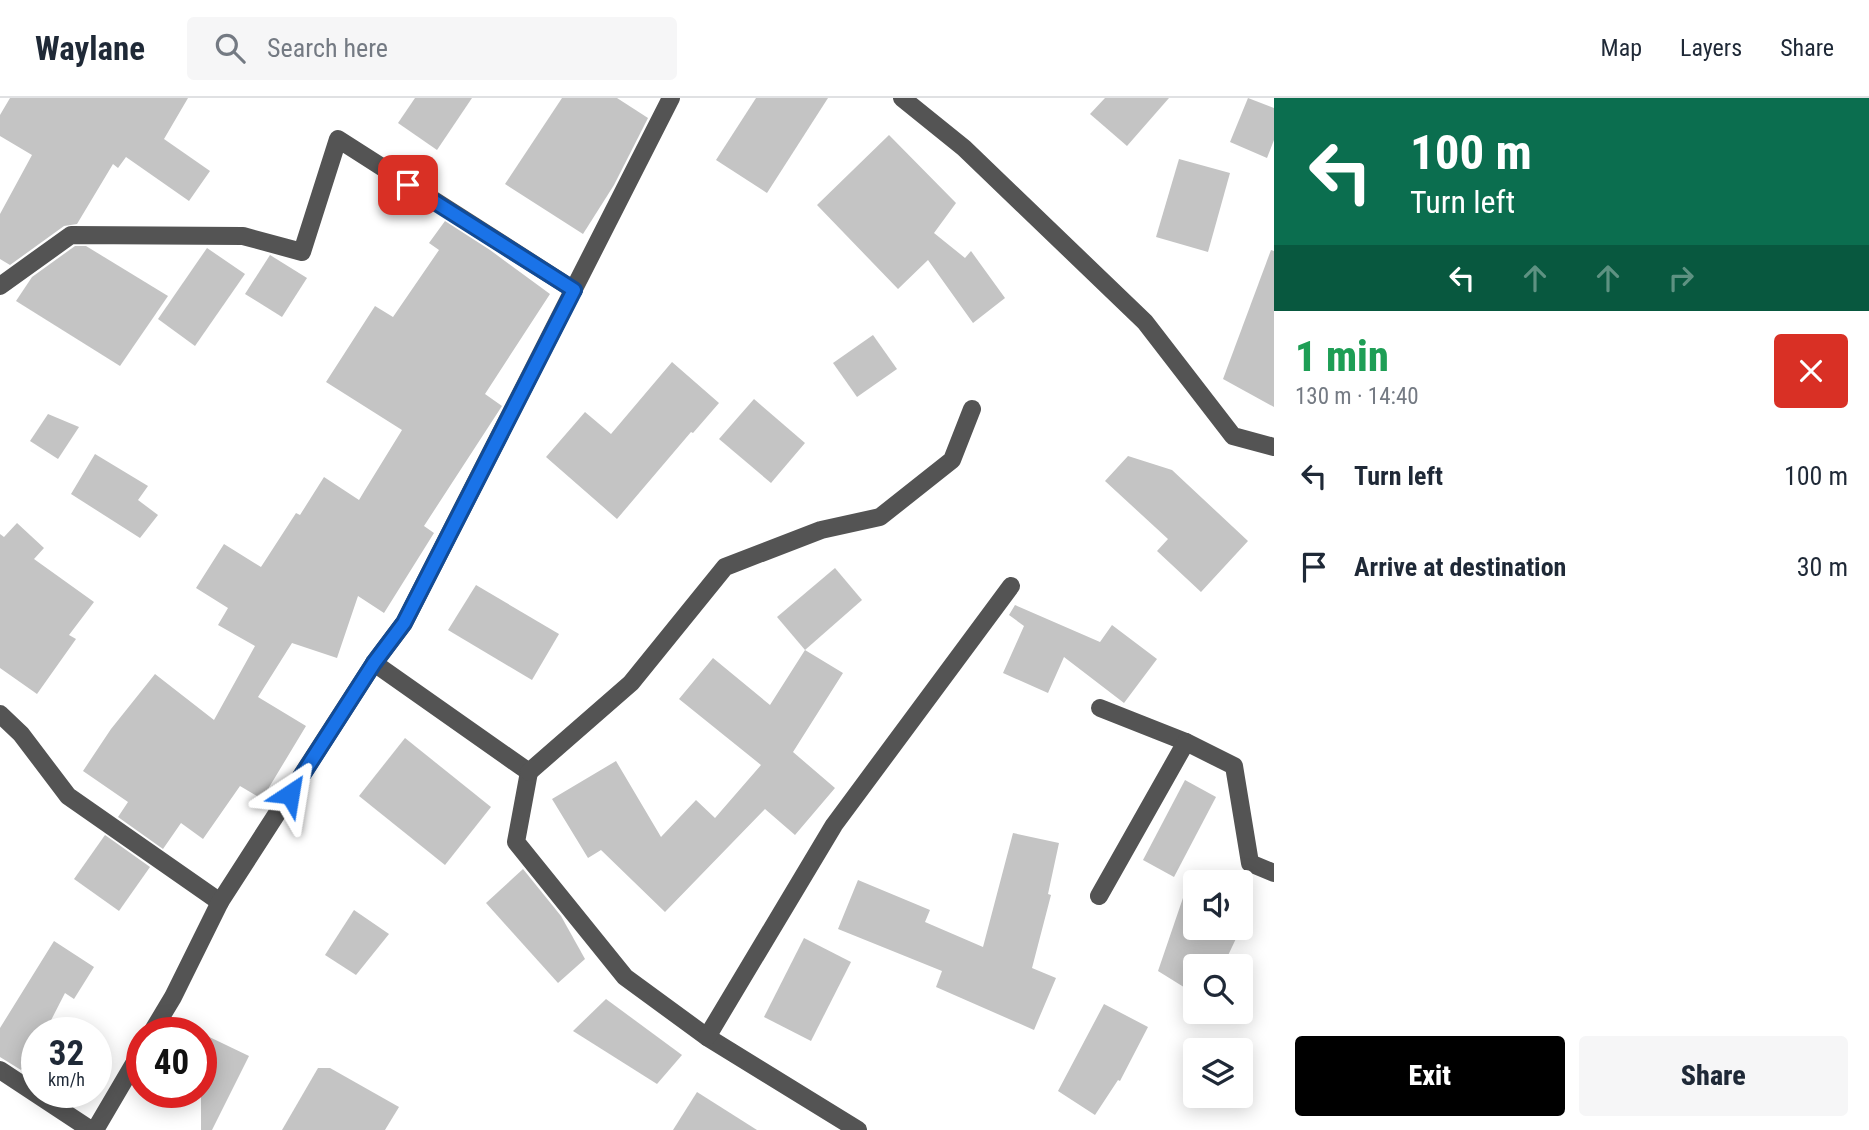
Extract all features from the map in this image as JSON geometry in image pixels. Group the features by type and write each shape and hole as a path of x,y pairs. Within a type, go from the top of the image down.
{"street":[{"path":"161,1017 220,902 374,663 404,623 671,98"},
{"path":"902,98 964,148 1145,322 1233,436 1274,447"},
{"path":"0,286 71,235 243,236 302,252 338,139 574,290"},
{"path":"858,1130 707,1037 625,977 516,842 528,772 631,683 725,567 821,530 880,517 952,460 972,409"},
{"path":"707,1037 834,825 1011,586"},
{"path":"374,663 528,772"},
{"path":"1100,708 1234,766 1250,863 1274,873"},
{"path":"0,714 21,734 68,796 220,902"},
{"path":"1099,896 1186,743"},
{"path":"0,1070 93,1130 126,1075"}],"building":[{"path":"10,98 188,98 164,139 210,171 189,201 126,157 118,168 113,164 77,224 64,226 10,265 0,259 0,214 32,155 0,136 0,115"},
{"path":"415,98 472,98 437,150 398,123"},
{"path":"562,98 617,98 648,118 614,185 583,234 505,184"},
{"path":"756,98 828,98 767,193 716,160"},
{"path":"1105,98 1169,98 1127,146 1090,114"},
{"path":"1248,98 1274,108 1274,140 1267,158 1230,142"},
{"path":"889,135 956,203 934,233 965,258 971,251 1005,298 973,323 928,260 898,289 817,205"},
{"path":"1179,159 1230,173 1208,252 1156,237"},
{"path":"445,221 550,294 485,394 502,406 424,526 434,533 384,613 358,596 337,658 292,643 258,697 306,726 262,799 240,786 203,839 181,823 163,849 118,817 128,802 83,771 111,729 155,674 214,720 255,646 218,625 228,608 196,588 224,544 261,567 296,513 300,515 324,477 359,500 402,430 326,382 375,306 393,317 439,250 429,243"},
{"path":"75,246 86,246 168,296 120,366 16,301 32,277"},
{"path":"207,248 245,274 195,346 158,319"},
{"path":"1271,250 1274,251 1274,407 1223,379"},
{"path":"270,255 307,278 282,317 245,294"},
{"path":"873,335 897,369 857,397 833,363"},
{"path":"672,362 719,403 617,519 546,457 585,412 611,434"},
{"path":"754,399 805,443 771,483 719,439"},
{"path":"48,414 79,427 58,459 30,441"},
{"path":"95,454 148,486 138,500 158,515 140,538 71,494"},
{"path":"1128,456 1172,470 1248,541 1201,592 1157,551 1168,539 1105,481"},
{"path":"17,523 44,548 34,559 94,602 69,635 76,639 37,694 0,668 0,534 4,537"},
{"path":"835,568 862,600 805,650 777,617"},
{"path":"476,585 559,634 532,680 448,630"},
{"path":"1015,605 1100,642 1112,625 1157,659 1124,703 1064,657 1048,693 1003,673 1024,626 1009,615"},
{"path":"805,650 843,673 793,752 835,788 795,835 765,809 665,912 601,850 588,858 552,799 616,761 661,837 696,800 715,818 761,765 679,699 713,658 770,705"},
{"path":"405,738 491,807 445,865 359,796"},
{"path":"1185,780 1216,797 1174,877 1143,860"},
{"path":"1013,833 1059,843 1048,894 1051,895 1032,968 1056,978 1034,1030 936,987 942,971 838,929 858,880 930,910 925,922 983,947"},
{"path":"105,835 150,867 119,911 74,879"},
{"path":"523,869 561,916 585,959 558,983 486,903"},
{"path":"1183,898 1183,940 1235,940 1229,954 1183,954 1183,987 1158,971"},
{"path":"354,910 389,934 356,975 325,955"},
{"path":"804,938 851,962 811,1041 764,1017"},
{"path":"54,941 94,967 74,999 65,993 53,1017 21,1017 21,1070 0,1057 0,1028"},
{"path":"606,999 682,1055 657,1084 573,1031"},
{"path":"1104,1004 1148,1027 1120,1081 1118,1080 1095,1115 1058,1091"},
{"path":"217,1041 249,1056 212,1130 201,1130 201,1108 217,1108"},
{"path":"318,1068 330,1068 399,1107 385,1130 282,1130"},
{"path":"697,1092 757,1130 673,1130"}],"route":[{"path":"290,794 374,663 404,623 574,290 408,185"}]}
